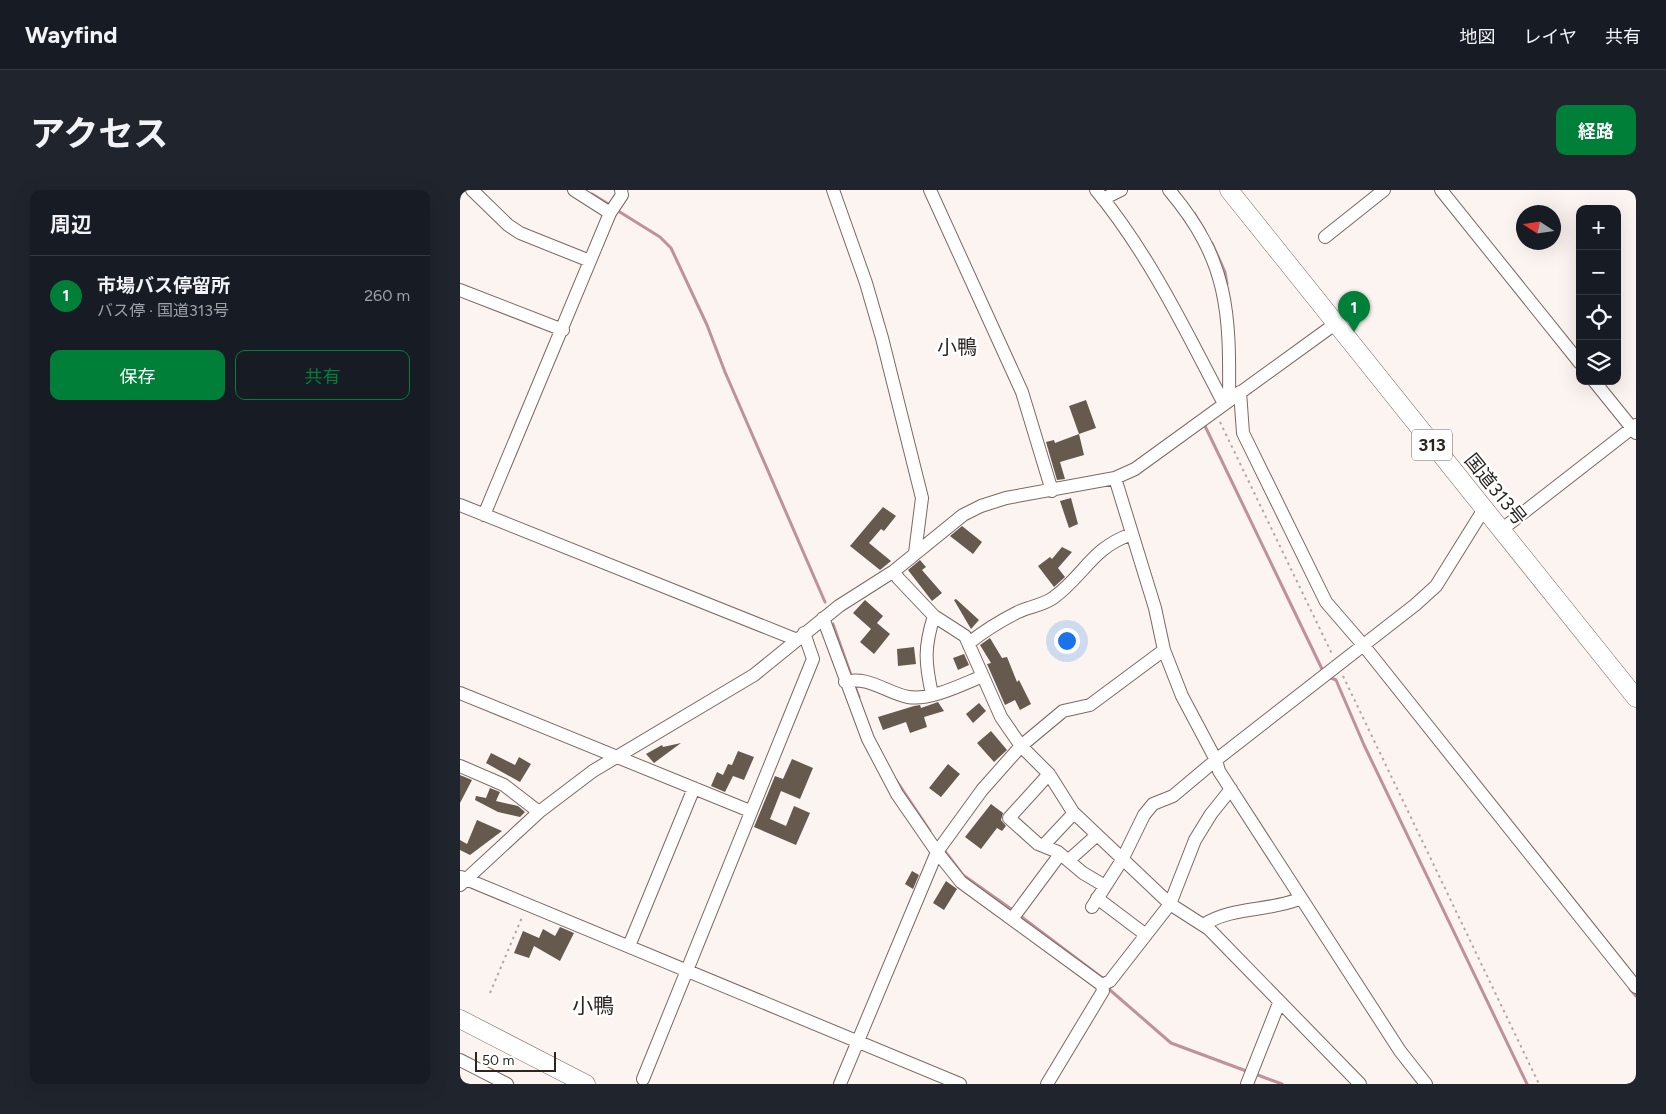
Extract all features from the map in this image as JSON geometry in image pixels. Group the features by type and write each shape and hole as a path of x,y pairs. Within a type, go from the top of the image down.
{"highway":[{"name":"国道313号","path":"1230,190 1335,324 1636,698"},
{"path":"460,1019 586,1084"},
{"path":"460,1029 566,1084"}],"street":[{"path":"472,190 508,225 520,233 590,261"},
{"path":"574,190 610,213"},
{"path":"484,515 563,330 610,213 622,195 621,190"},
{"path":"833,190 866,284 882,338 922,498 915,553"},
{"path":"930,190 1022,392 1052,491"},
{"path":"1121,190 1099,195 1139,250 1169,300 1223,406"},
{"path":"1169,190 1190,214 1210,250 1219,273 1230,342 1223,406"},
{"path":"1325,237 1384,190"},
{"path":"1440,190 1576,358"},
{"path":"460,290 563,330"},
{"path":"960,1084 528,904 462,880 539,812 593,771 754,675 823,618 894,571 963,515 981,506 1006,498 1116,478 1135,469 1335,324"},
{"path":"1501,530 1635,429 1597,385"},
{"path":"1240,392 1242,423 1248,442 1326,602 1360,649 1636,987"},
{"path":"1116,478 1155,608 1164,650 1182,696 1216,760 1218,771 1299,899 1400,1052 1426,1084"},
{"path":"460,505 800,636 812,659 643,1078"},
{"path":"1146,935 1095,903 1122,860 1144,815 1153,804 1173,796 1216,760 1360,649 1436,586 1484,509"},
{"path":"969,643 988,628 1018,612 1052,599 1098,552 1120,538 1132,534"},
{"path":"894,571 898,578 934,616 965,636 1001,717 1021,746 1049,774 1074,813 1170,904 1209,929 1360,1084"},
{"path":"932,694 927,674 926,644 934,616"},
{"path":"823,618 851,680 880,765 897,794 939,848 961,882 1015,914 1106,983"},
{"path":"840,1084 939,848 982,790 1021,746 1063,711 1090,705 1164,650"},
{"path":"851,680 909,697 949,691 983,676"},
{"path":"460,693 750,811"},
{"path":"460,766 504,785 539,812"},
{"path":"1049,774 1009,818 1014,826 1044,846 1058,852 1063,859 1105,886"},
{"path":"629,946 694,788"},
{"path":"1047,1084 1106,983 1170,904 1195,840 1211,814 1231,790"},
{"path":"1044,846 1074,813"},
{"path":"1015,914 1063,859 1097,835"},
{"path":"1202,925 1216,916 1237,910 1289,903 1299,899"},
{"path":"1248,1081 1279,1003"},
{"path":"460,1060 507,1084"}],"path":[{"path":"1223,406 1338,666 1539,1084"},
{"path":"490,993 528,904"}],"building":[{"path":"1086,400 1096,428 1079,434 1069,406"},
{"path":"1079,434 1084,455 1060,462 1065,479 1057,480 1046,442 1054,440 1055,443"},
{"path":"1071,498 1078,524 1069,528 1060,501"},
{"path":"883,507 896,516 884,531 881,529 869,543 891,561 880,570 850,546"},
{"path":"962,526 982,542 973,554 950,536"},
{"path":"1062,547 1072,552 1058,568 1065,577 1054,587 1038,566 1050,557 1052,559"},
{"path":"920,560 926,567 922,570 942,593 932,601 908,570"},
{"path":"956,599 979,620 971,629 954,600"},
{"path":"865,600 883,616 877,623 890,634 874,654 860,642 871,629 853,613"},
{"path":"990,638 1002,658 1007,657 1017,682 1019,680 1031,704 1020,710 1015,700 1005,705 987,664 991,663 980,645"},
{"path":"914,647 916,664 898,666 897,649"},
{"path":"964,654 969,665 958,670 953,658"},
{"path":"938,702 944,711 924,717 927,727 910,733 906,722 883,730 878,717 914,706 920,705 921,708"},
{"path":"979,703 986,711 973,723 966,714"},
{"path":"991,731 1007,750 994,762 977,743"},
{"path":"681,743 654,763 646,754 662,745 663,747"},
{"path":"738,751 754,757 744,780 733,776 725,792 711,786 717,772 723,775 728,764 732,765"},
{"path":"491,753 515,765 519,757 531,764 520,782 486,763"},
{"path":"792,759 813,768 800,799 781,791 770,819 786,826 794,806 810,813 796,845 754,827 775,776 783,779"},
{"path":"948,764 960,774 941,797 929,788"},
{"path":"460,775 472,780 460,803"},
{"path":"490,788 500,792 496,801 518,806 525,812 520,817 498,812 475,800 476,796 486,798"},
{"path":"991,804 1003,813 1001,820 1006,826 1002,831 997,828 981,849 965,837"},
{"path":"477,820 502,831 470,855 460,850 460,840 467,844"},
{"path":"912,871 919,875 913,889 905,884"},
{"path":"946,881 957,889 944,910 933,903"},
{"path":"560,927 574,933 560,961 534,946 529,958 514,953 523,931 539,938 543,929 555,936"}],"waterway":[{"path":"592,194 610,205"},
{"path":"615,209 660,237 671,248 707,325 725,372 825,602"},
{"path":"1194,213 1205,231"},
{"path":"1212,243 1225,272 1227,284"},
{"path":"1205,426 1322,669"},
{"path":"833,624 852,678"},
{"path":"1331,678 1336,680 1364,745 1527,1084"},
{"path":"854,684 859,697"},
{"path":"896,780 930,831"},
{"path":"944,850 963,875 1014,911"},
{"path":"1019,915 1105,980"},
{"path":"1108,986 1110,990 1171,1043 1249,1072"},
{"path":"1630,989 1636,996"},
{"path":"1255,1074 1282,1084"}],"place":[{"name":"市場バス停留所","path":"1354,332"}],"district":[{"name":"小鴨","path":"957,347"},
{"name":"小鴨","path":"593,1006"}]}
